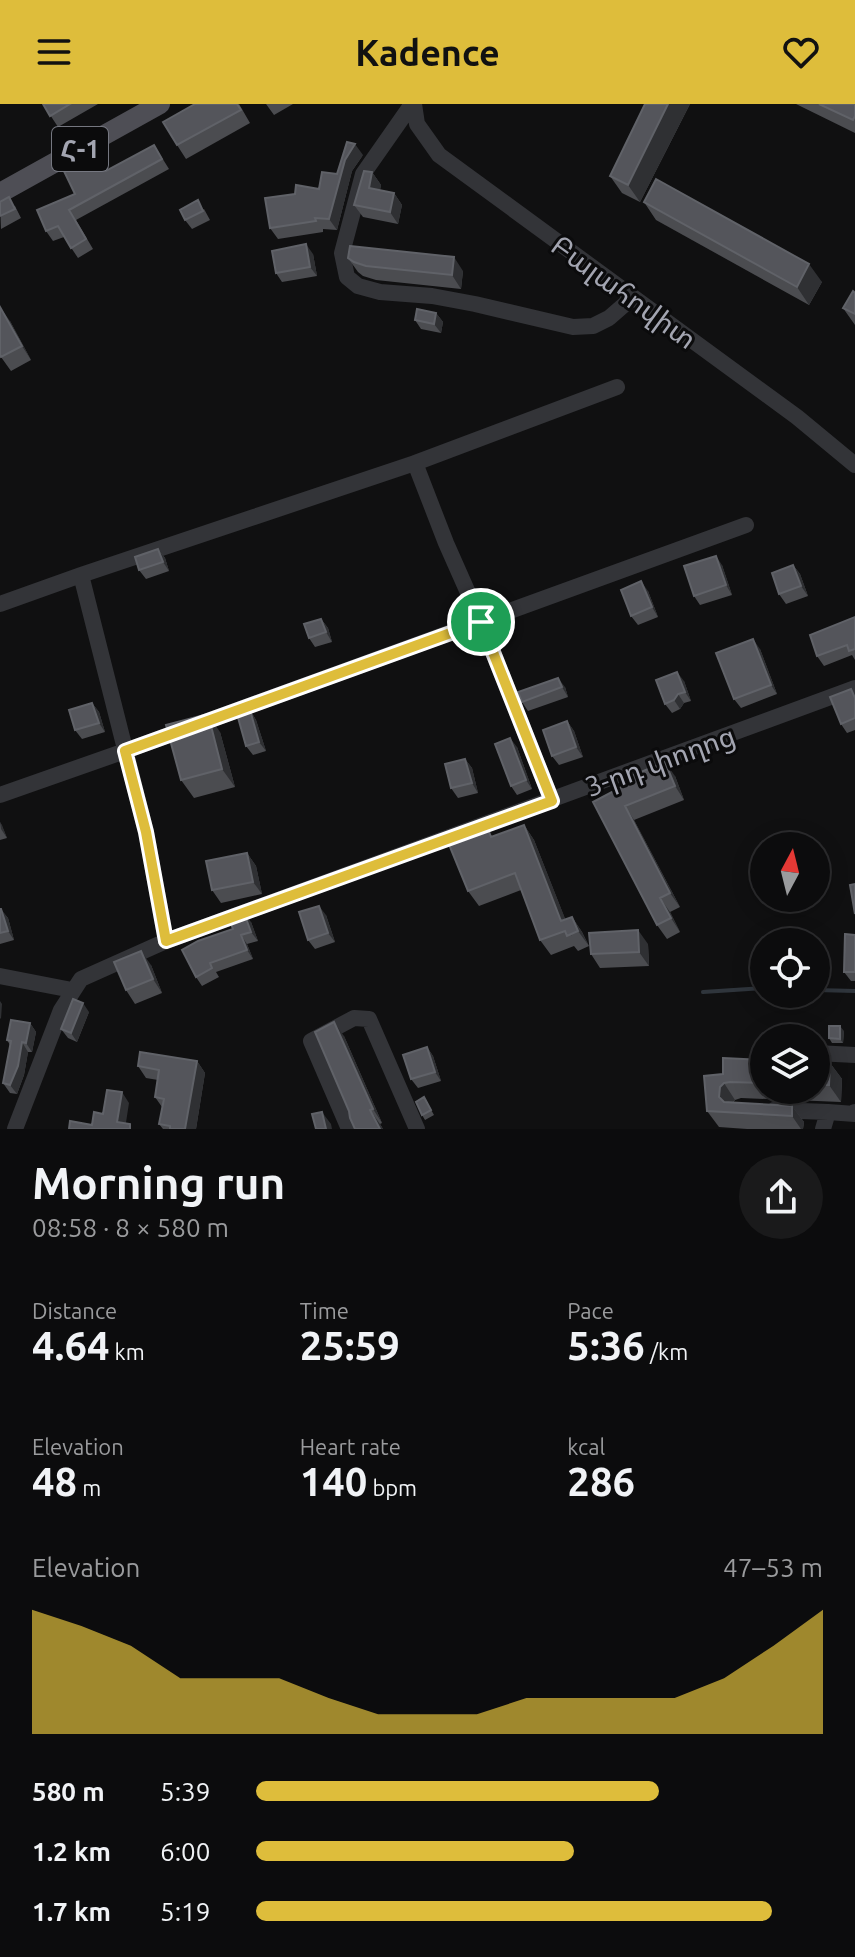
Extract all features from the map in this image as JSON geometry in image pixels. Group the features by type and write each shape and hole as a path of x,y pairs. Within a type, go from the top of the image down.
{"main road":[{"name":"Հ-1","path":"0,193 160,104"}],"street":[{"path":"413,104 363,174 342,253 347,277 358,286 380,292 432,296 573,327 593,326 609,318 632,298"},
{"name":"Բալահովիտ","path":"413,104 417,124 439,155 797,417 855,465"},
{"path":"0,604 415,463 617,387"},
{"path":"415,463 552,801"},
{"path":"0,795 746,525"},
{"path":"81,575 146,832 166,941"},
{"name":"3-րդ փողոց","path":"72,990 81,979 166,941 855,688"},
{"path":"0,976 72,990 61,1010 15,1129"},
{"path":"349,1129 311,1041 354,1018 369,1019 417,1129"},
{"path":"830,1054 855,1055"},
{"path":"755,1109 855,1112"},
{"path":"823,1129 828,1112"}],"building":[{"path":"43,104 70,104 50,116"},
{"path":"195,104 237,104 241,110 177,145 163,122"},
{"path":"645,104 668,104 628,185 610,176"},
{"path":"819,104 855,104 855,116 853,120"},
{"path":"347,142 355,144 345,160 329,219 315,218 316,221 270,228 265,198 295,194 296,185 319,189 322,172 337,174"},
{"path":"154,145 162,159 69,210 86,239 71,248 58,226 46,231 37,210 75,194 61,165 94,148 106,171"},
{"path":"364,171 372,172 369,188 394,193 390,212 354,205"},
{"path":"656,179 809,264 797,287 644,202"},
{"path":"9,197 15,209 0,216 0,202"},
{"path":"198,200 203,211 185,220 180,210"},
{"path":"306,244 310,267 276,273 272,251"},
{"path":"350,246 454,257 452,275 366,266 348,258"},
{"path":"853,291 855,293 855,314 843,308"},
{"path":"0,307 22,346 1,357 0,355"},
{"path":"417,309 436,313 434,324 415,320"},
{"path":"158,549 163,562 139,570 135,557"},
{"path":"716,556 726,585 694,596 684,566"},
{"path":"793,565 801,586 779,594 772,573"},
{"path":"641,581 652,607 631,616 621,590"},
{"path":"855,617 855,649 849,651 847,645 817,656 810,635"},
{"path":"321,619 326,632 309,638 304,624"},
{"path":"753,639 771,685 734,699 716,653"},
{"path":"677,672 685,692 665,704 656,680"},
{"path":"558,678 562,687 522,702 518,692"},
{"path":"851,689 855,698 855,718 841,724 830,697"},
{"path":"92,703 99,723 75,730 69,710"},
{"path":"250,710 259,742 246,746 237,714"},
{"path":"208,714 222,769 181,780 166,725"},
{"path":"567,721 576,747 552,756 543,730"},
{"path":"510,738 526,780 511,786 495,744"},
{"path":"465,759 472,783 451,788 445,764"},
{"path":"665,762 675,786 625,806 670,893 660,898 671,918 657,925 593,802 633,781 631,776"},
{"path":"524,825 561,921 572,917 578,931 567,936 565,931 540,940 515,873 468,891 448,842 487,826 491,837"},
{"path":"247,853 253,882 212,890 206,861"},
{"path":"855,884 855,914 850,885"},
{"path":"319,906 328,933 308,940 299,912"},
{"path":"0,909 8,931 0,933"},
{"path":"244,913 251,932 241,935 247,950 210,963 212,968 196,977 182,950 233,929 229,919"},
{"path":"638,930 639,952 591,954 589,933"},
{"path":"845,934 855,935 855,972 844,972"},
{"path":"141,951 153,979 126,990 114,962"},
{"path":"73,999 83,1003 71,1033 61,1029"},
{"path":"11,1020 30,1023 10,1085 3,1083 11,1041 7,1040"},
{"path":"334,1022 380,1129 355,1129 350,1118 315,1032"},
{"path":"830,1026 840,1026 840,1039 830,1038"},
{"path":"427,1047 435,1072 411,1079 403,1055"},
{"path":"140,1052 197,1061 185,1129 170,1129 170,1126 159,1124 164,1099 155,1097 159,1070 138,1066"},
{"path":"723,1058 750,1059 750,1083 724,1083 720,1087 719,1097 724,1102 792,1106 792,1116 707,1111 704,1076 723,1074"},
{"path":"107,1090 122,1092 117,1122 130,1124 130,1129 69,1129 70,1121 92,1125 94,1112 103,1114"},
{"path":"424,1097 431,1110 422,1115 416,1102"},
{"path":"322,1112 326,1129 316,1129 312,1114"}],"waterway":[{"path":"703,992 750,989"},
{"path":"830,990 855,991"}],"route":[{"path":"481,622 552,801 166,941 146,832 125,751 481,622"}]}
